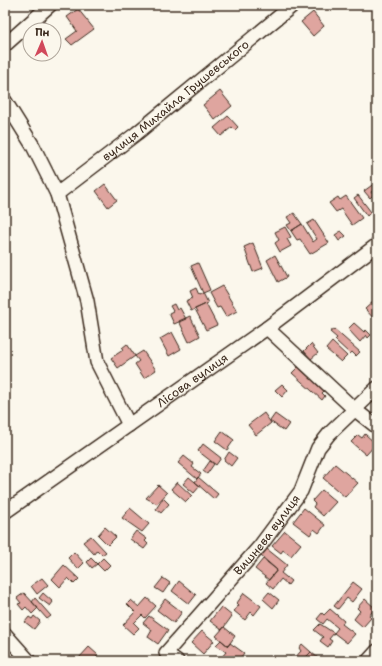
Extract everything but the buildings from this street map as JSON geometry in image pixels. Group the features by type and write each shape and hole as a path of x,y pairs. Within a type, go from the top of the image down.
{"street":[{"path":"5,45 50,5"},
{"name":"вулиця Михайла Грушевського","path":"57,194 137,133 294,5"},
{"path":"5,100 33,146 57,194 87,301 97,362 129,425"},
{"name":"Лісова вулиця","path":"5,512 267,328 377,245"},
{"path":"267,328 354,409 377,427"},
{"name":"Вишнева вулиця","path":"177,661 166,653 260,546 301,491 318,448 329,434 377,388"},
{"path":"5,634 29,661"},
{"path":"368,661 377,651"}]}
